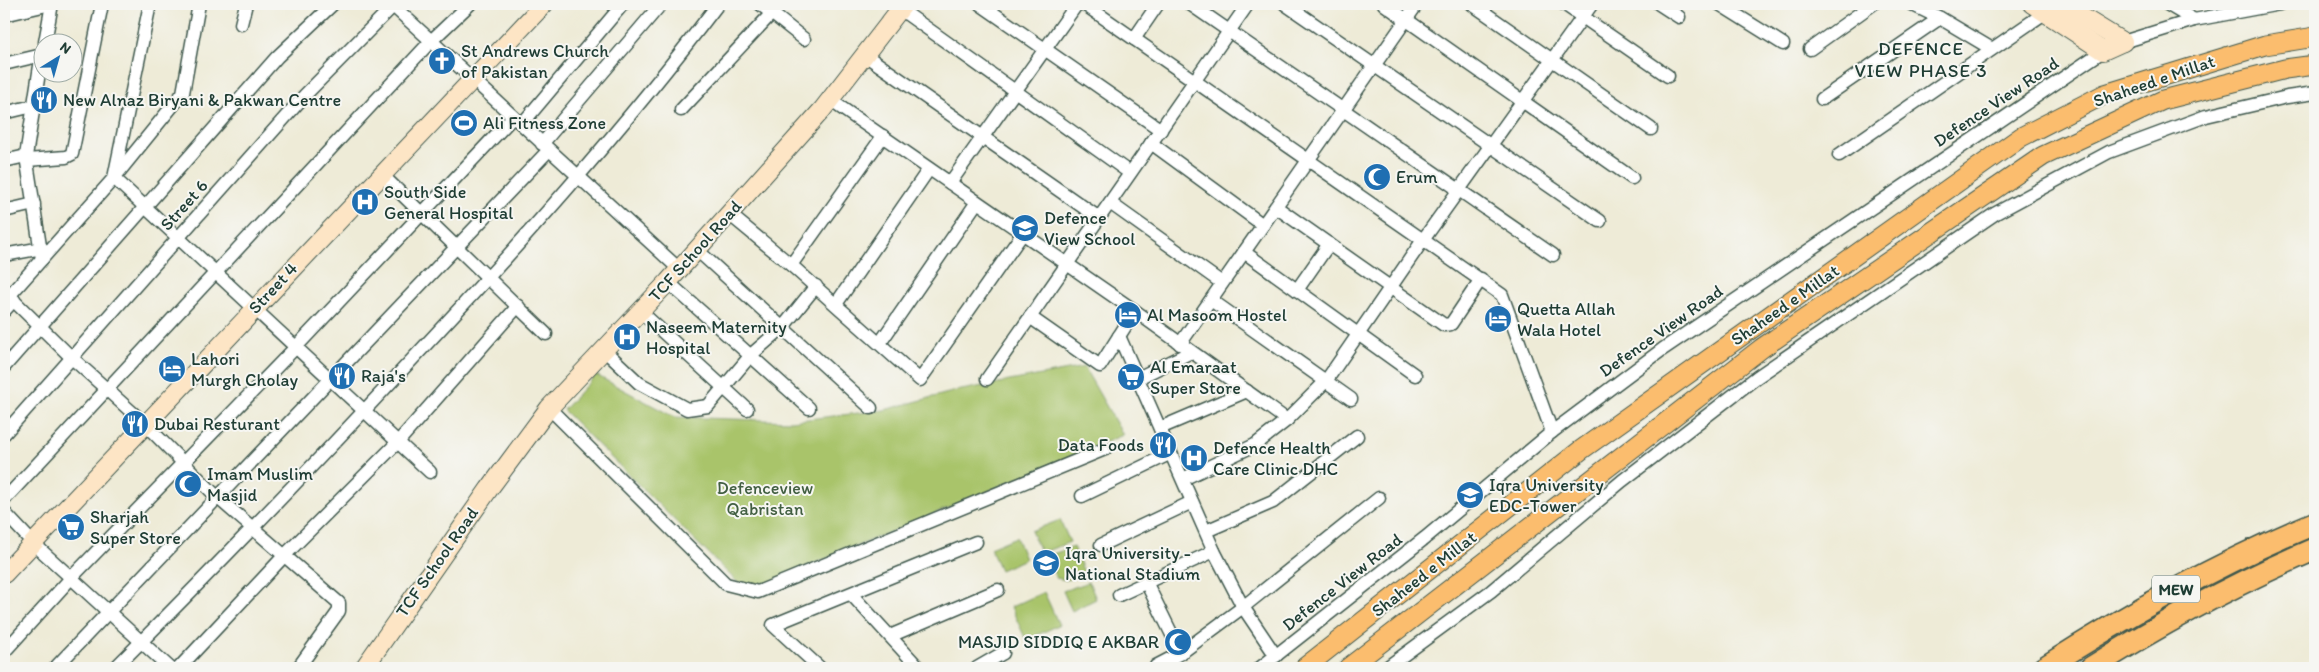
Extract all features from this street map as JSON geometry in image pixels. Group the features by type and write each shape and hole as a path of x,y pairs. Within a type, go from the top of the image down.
{"highway":[{"name":"MEW","path":"2044,668 2146,605 2267,543 2315,523"},
{"name":"MEW","path":"2091,668 2120,649 2266,570 2315,549"}],"main road":[{"name":"Shaheed e Millat","path":"1304,668 1581,450 2021,137 2105,94 2265,46 2315,37"},
{"name":"Shaheed e Millat","path":"1348,668 1762,348 2043,156 2163,100 2285,69 2315,65"}],"street":[{"path":"4,16 52,4 47,32"},
{"path":"4,162 26,158 66,157 72,154 102,4"},
{"path":"114,178 150,4"},
{"path":"199,4 183,93 114,178 42,253 9,296 72,358 145,424 218,498 335,599 340,608 298,668"},
{"path":"241,24 246,4"},
{"path":"4,367 277,57 333,4"},
{"path":"393,4 643,236 751,355 810,408"},
{"name":"Street 6","path":"4,434 305,96 393,4"},
{"path":"4,500 106,387 431,41 470,4"},
{"name":"Street 4","path":"4,574 380,174 544,4"},
{"path":"4,652 71,578 296,347 421,214 517,121 623,4"},
{"path":"56,668 456,247 546,147 661,4"},
{"path":"115,668 365,411 489,278 578,177 666,72 718,4"},
{"path":"980,4 1161,130"},
{"path":"950,183 1077,4"},
{"path":"1084,4 1502,295 1552,432"},
{"path":"1134,39 1158,4"},
{"path":"1190,4 1553,255"},
{"path":"987,379 1248,4"},
{"path":"1285,4 1600,221"},
{"path":"1384,4 1632,178"},
{"path":"1180,344 1417,4"},
{"path":"1472,4 1651,129"},
{"path":"1564,4 1668,76"},
{"path":"1182,479 1255,445 1287,420 1326,381 1423,240 1524,102 1592,4"},
{"path":"1660,4 1679,17"},
{"path":"1719,4 1783,44"},
{"path":"1740,17 1744,4"},
{"path":"1810,49 1873,4"},
{"path":"1911,4 1940,18 1992,49"},
{"path":"2046,7 2103,51 2122,42 2194,20 2280,4"},
{"path":"902,6 1014,92 1130,173"},
{"name":"TCF School Road","path":"364,668 489,489 549,408 640,312 673,271 697,250 830,100 902,6"},
{"path":"2175,6 2194,20"},
{"path":"682,110 766,7 804,39"},
{"path":"2046,7 2122,42"},
{"path":"1839,155 1992,49 2046,7"},
{"path":"1822,99 1940,18"},
{"name":"Defence View Road","path":"1260,668 1425,538 1552,432 1679,339 2103,51"},
{"path":"865,54 1099,218"},
{"path":"4,64 32,57"},
{"path":"37,82 26,158 42,253"},
{"path":"1386,668 1491,591 1622,481 1757,377 1996,213 2109,152 2206,116 2287,97 2315,93"},
{"path":"830,100 1135,311 1287,420"},
{"path":"4,113 33,106"},
{"path":"792,264 883,136"},
{"path":"1151,143 1263,225"},
{"path":"836,304 929,169"},
{"path":"380,174 546,334"},
{"path":"114,178 430,472"},
{"path":"880,343 977,202"},
{"path":"1110,203 1222,283"},
{"path":"4,211 34,204"},
{"path":"1276,206 1390,288 1448,326 1481,279"},
{"path":"728,214 792,264 920,380 1022,234"},
{"path":"1297,290 1329,244"},
{"path":"697,250 871,408"},
{"path":"1244,252 1415,375"},
{"path":"4,256 42,253"},
{"path":"604,350 639,383 687,409 708,406 751,355 782,326 816,286"},
{"path":"4,310 14,300"},
{"path":"1211,300 1351,398"},
{"path":"179,668 284,556 398,442 518,306"},
{"path":"1030,317 1100,366 1135,311"},
{"path":"640,312 747,410"},
{"path":"1119,336 1214,551 1243,606 1276,656"},
{"path":"1138,378 1191,352"},
{"path":"1160,428 1247,392"},
{"path":"549,408 726,584 758,592 1105,449"},
{"path":"1206,531 1274,502 1357,436"},
{"path":"1082,496 1171,453"},
{"path":"1156,666 1181,653 1379,498"},
{"path":"1100,546 1192,502"},
{"path":"4,512 33,543 170,668"},
{"path":"820,668 773,625 976,542"},
{"path":"1119,595 1214,551"},
{"path":"1146,582 1181,653"},
{"path":"890,636 998,590"},
{"path":"851,594 920,668"},
{"path":"977,668 1003,652"}],"green space":[{"name":"Defenceview Qabristan","path":"1084,367 1123,435 756,588 742,587 563,410 596,375 674,417 791,421 884,410 956,391"},
{"path":"1060,520 1070,542 1041,553 1031,531"},
{"path":"1016,537 1025,559 1000,570 990,548"},
{"path":"1073,547 1085,574 1066,580 1056,578 1046,556"},
{"path":"1089,582 1096,599 1072,611 1063,591"},
{"path":"1044,592 1059,625 1026,640 1011,607"}],"place":[{"name":"St Andrews Church of Pakistan","path":"442,61"},
{"name":"New Alnaz Biryani & Pakwan Centre","path":"44,100"},
{"name":"Ali Fitness Zone","path":"464,123"},
{"name":"Erum","path":"1377,177"},
{"name":"South Side General Hospital","path":"365,202"},
{"name":"Defence View School","path":"1025,228"},
{"name":"Al Masoom Hostel","path":"1128,315"},
{"name":"Quetta Allah Wala Hotel","path":"1498,319"},
{"name":"Naseem Maternity Hospital","path":"627,337"},
{"name":"Lahori Murgh Cholay","path":"172,369"},
{"name":"Raja's","path":"342,376"},
{"name":"Al Emaraat Super Store","path":"1131,377"},
{"name":"Dubai Resturant","path":"135,424"},
{"name":"Data Foods","path":"1163,445"},
{"name":"Defence Health Care Clinic DHC","path":"1194,458"},
{"name":"Imam Muslim Masjid","path":"188,484"},
{"name":"Iqra University EDC-Tower","path":"1470,495"},
{"name":"Sharjah Super Store","path":"71,527"},
{"name":"Iqra University - National Stadium","path":"1046,563"},
{"name":"MASJID SIDDIQ E AKBAR","path":"1178,642"}],"district":[{"name":"DEFENCE VIEW PHASE 3","path":"1921,59"}]}
